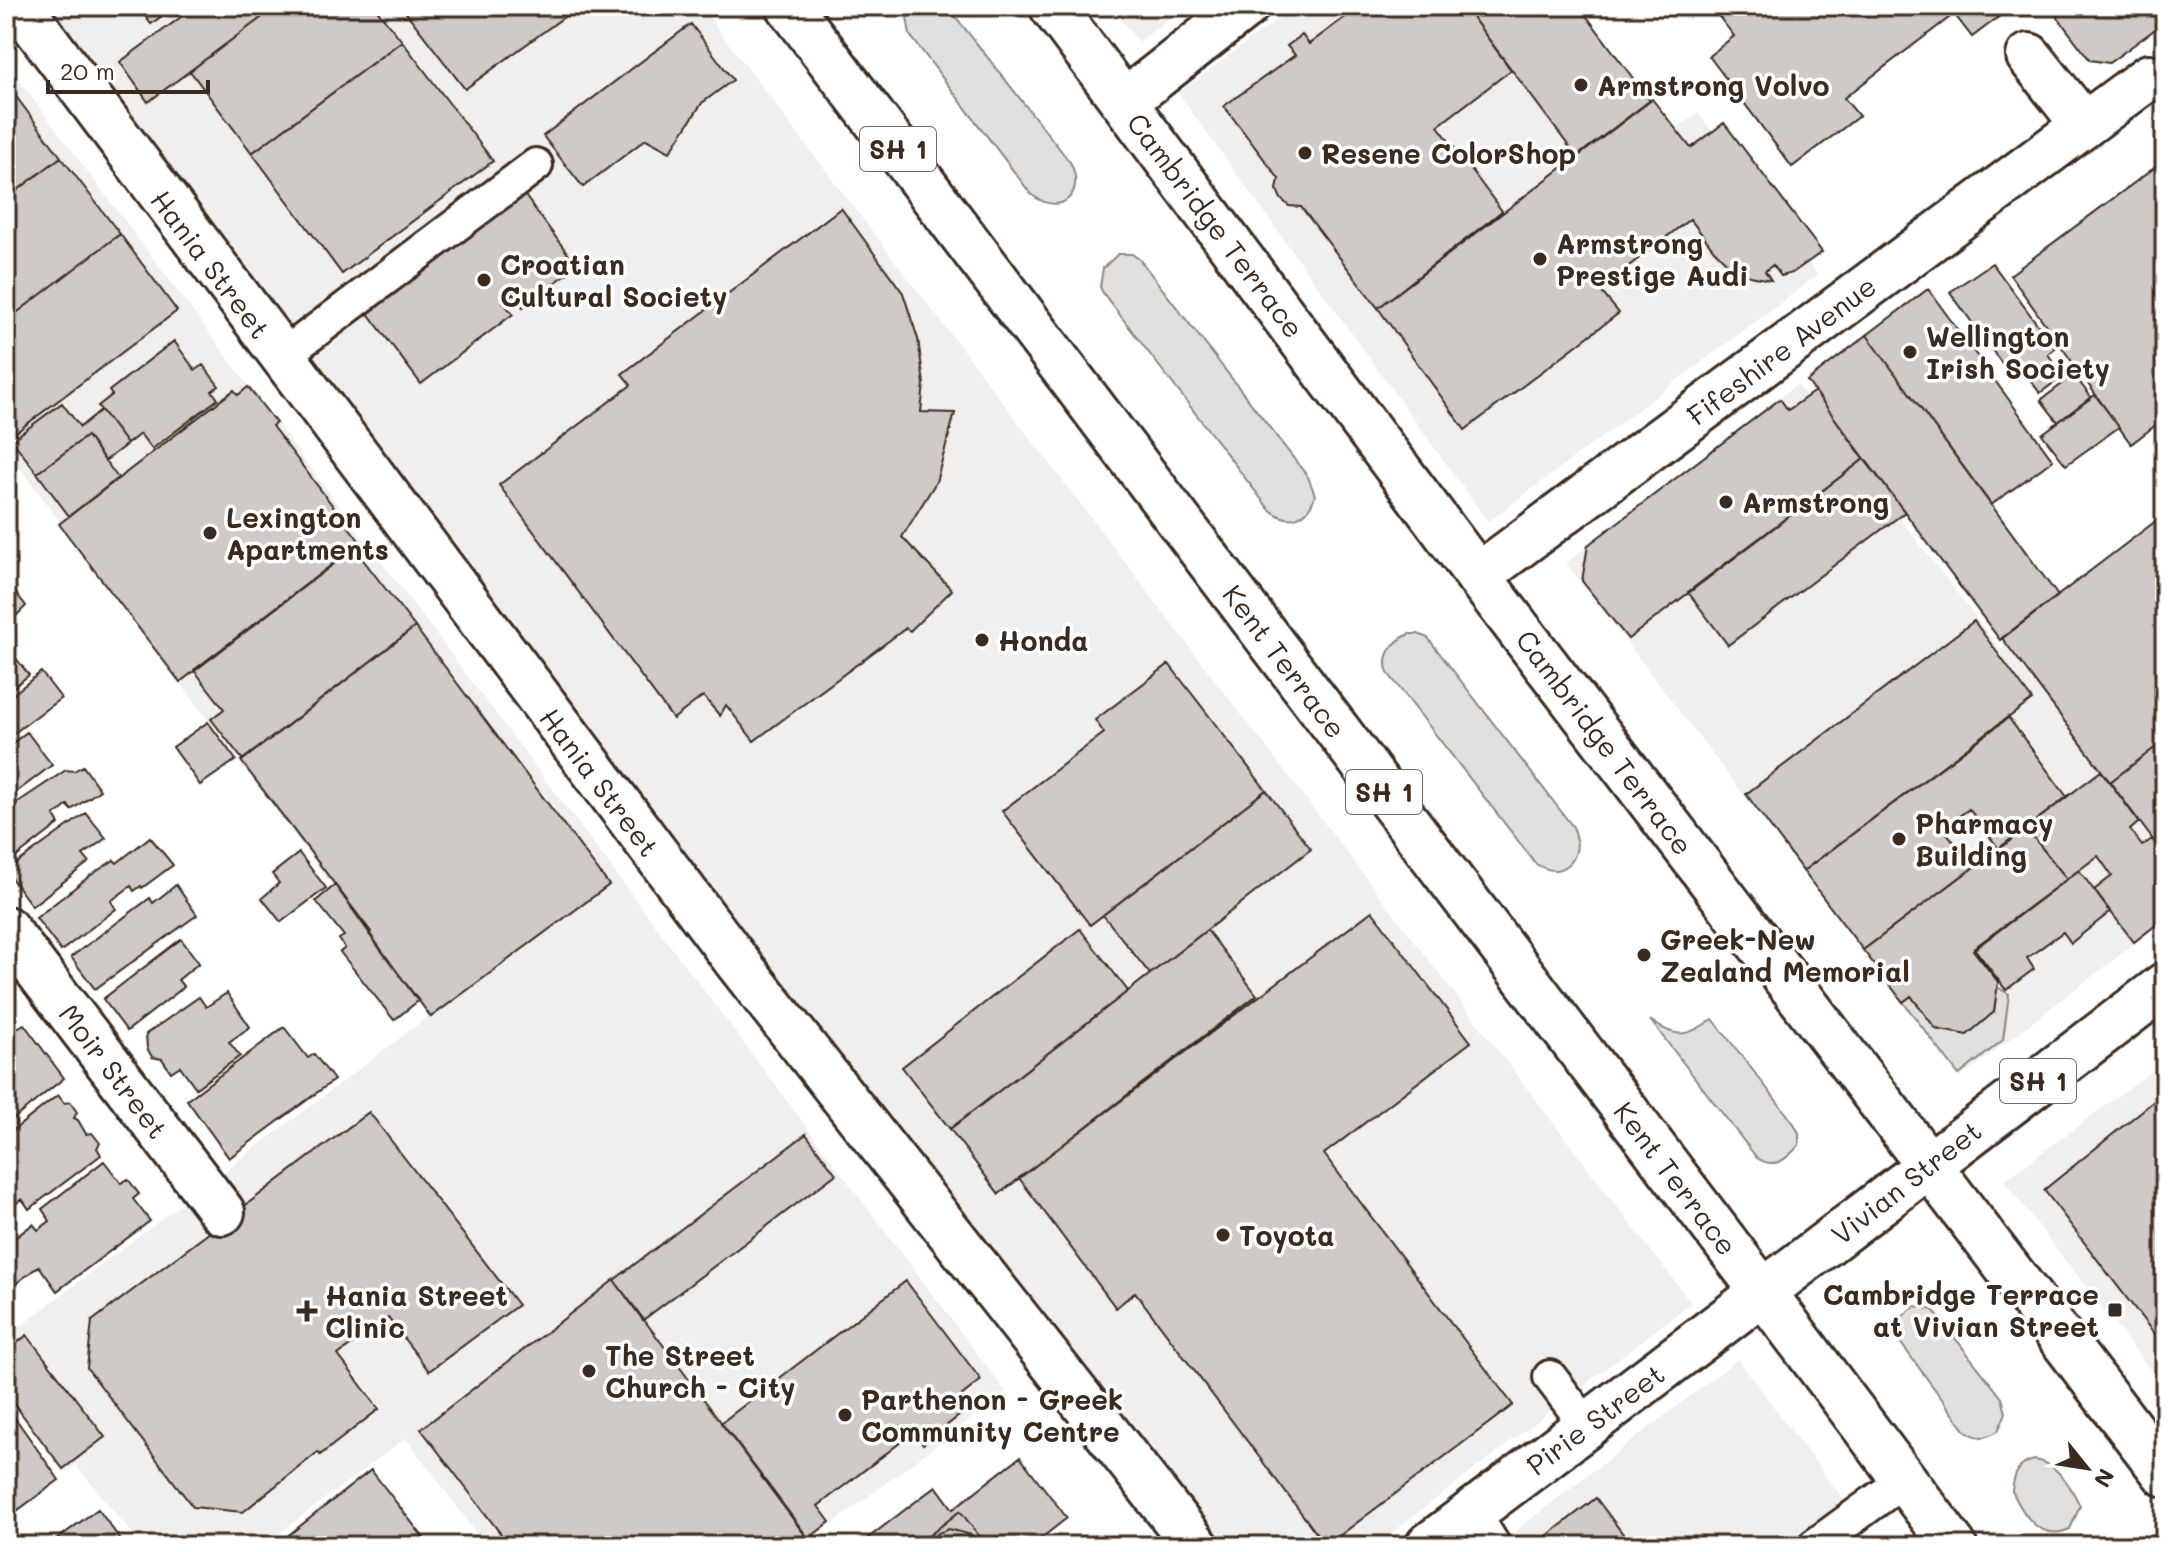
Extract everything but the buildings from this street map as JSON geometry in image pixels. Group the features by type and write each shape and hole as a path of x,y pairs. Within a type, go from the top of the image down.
{"main road":[{"name":"Hania Street","path":"20,6 729,952 1196,1546"},
{"name":"Kent Terrace","path":"789,6 1954,1546"},
{"name":"Cambridge Terrace","path":"1052,6 1478,576 2164,1471"},
{"path":"1124,102 1246,6"},
{"path":"2029,56 2084,125"},
{"name":"Fifeshire Avenue","path":"1478,576 2149,77"},
{"name":"Moir Street","path":"6,929 222,1212"},
{"name":"Vivian Street","path":"1763,1292 2165,985"},
{"name":"Pirie Street","path":"1428,1546 1483,1529 1587,1426 1763,1292"}],"lane":[{"path":"281,357 536,165"},
{"path":"1550,1377 1587,1426"},
{"path":"1814,1546 1904,1480"}],"shaded area":[{"path":"43,6 700,6 1691,1303 1375,1546 1211,1546"},
{"path":"913,6 947,6 1070,162 1075,184 1068,199 1052,204 1031,194 910,35 907,17"},
{"path":"1111,6 1187,6 1138,42"},
{"path":"1296,6 1569,6 1666,136 1698,113 1818,275 1488,522 1178,93"},
{"path":"6,63 1006,1392 803,1546 486,1546 406,1438 262,1546 135,1537 76,1465 66,1472 63,1469 6,1393 6,1337 429,1016 6,449"},
{"path":"1118,254 1132,254 1140,260 1308,477 1315,495 1303,514 1290,518 1269,509 1103,293 1100,287 1103,268"},
{"path":"1797,384 2000,649 2165,530 2165,920 1960,1078 1566,563"},
{"path":"1409,634 1428,638 1573,827 1577,848 1570,863 1563,868 1546,869 1536,864 1388,673 1387,655 1398,641"},
{"path":"1997,987 2009,994 2003,1040 1959,1075 1903,1002 1911,996 1936,1029 1967,1035 1994,1012"},
{"path":"1713,1019 1799,1133 1799,1145 1780,1161 1769,1163 1757,1158 1650,1020 1668,1031 1682,1033"},
{"path":"2165,1061 2165,1389 2004,1181"},
{"path":"1916,1306 1933,1310 2002,1398 2006,1413 1998,1431 1981,1437 1965,1430 1900,1342 1900,1321"},
{"path":"1738,1359 1878,1546 1496,1546"},
{"path":"2035,1460 2057,1471 2076,1498 2080,1506 2070,1529 2050,1532 2034,1524 2012,1491 2021,1467"}],"place":[{"name":"Armstrong Volvo","path":"1581,85"},
{"name":"Resene ColorShop","path":"1305,153"},
{"name":"Armstrong Prestige Audi","path":"1540,259"},
{"name":"Croatian Cultural Society","path":"484,280"},
{"name":"Wellington Irish Society","path":"1910,352"},
{"name":"Armstrong","path":"1726,502"},
{"name":"Lexington Apartments","path":"210,533"},
{"name":"Honda","path":"982,640"},
{"name":"Pharmacy Building","path":"1899,839"},
{"name":"Greek-New Zealand Memorial","path":"1644,955"},
{"name":"Toyota","path":"1223,1235"},
{"name":"Cambridge Terrace at Vivian Street","path":"2115,1310"},
{"name":"Hania Street Clinic","path":"307,1311"},
{"name":"The Street Church - City","path":"589,1371"},
{"name":"Parthenon - Greek Community Centre","path":"845,1415"}]}
